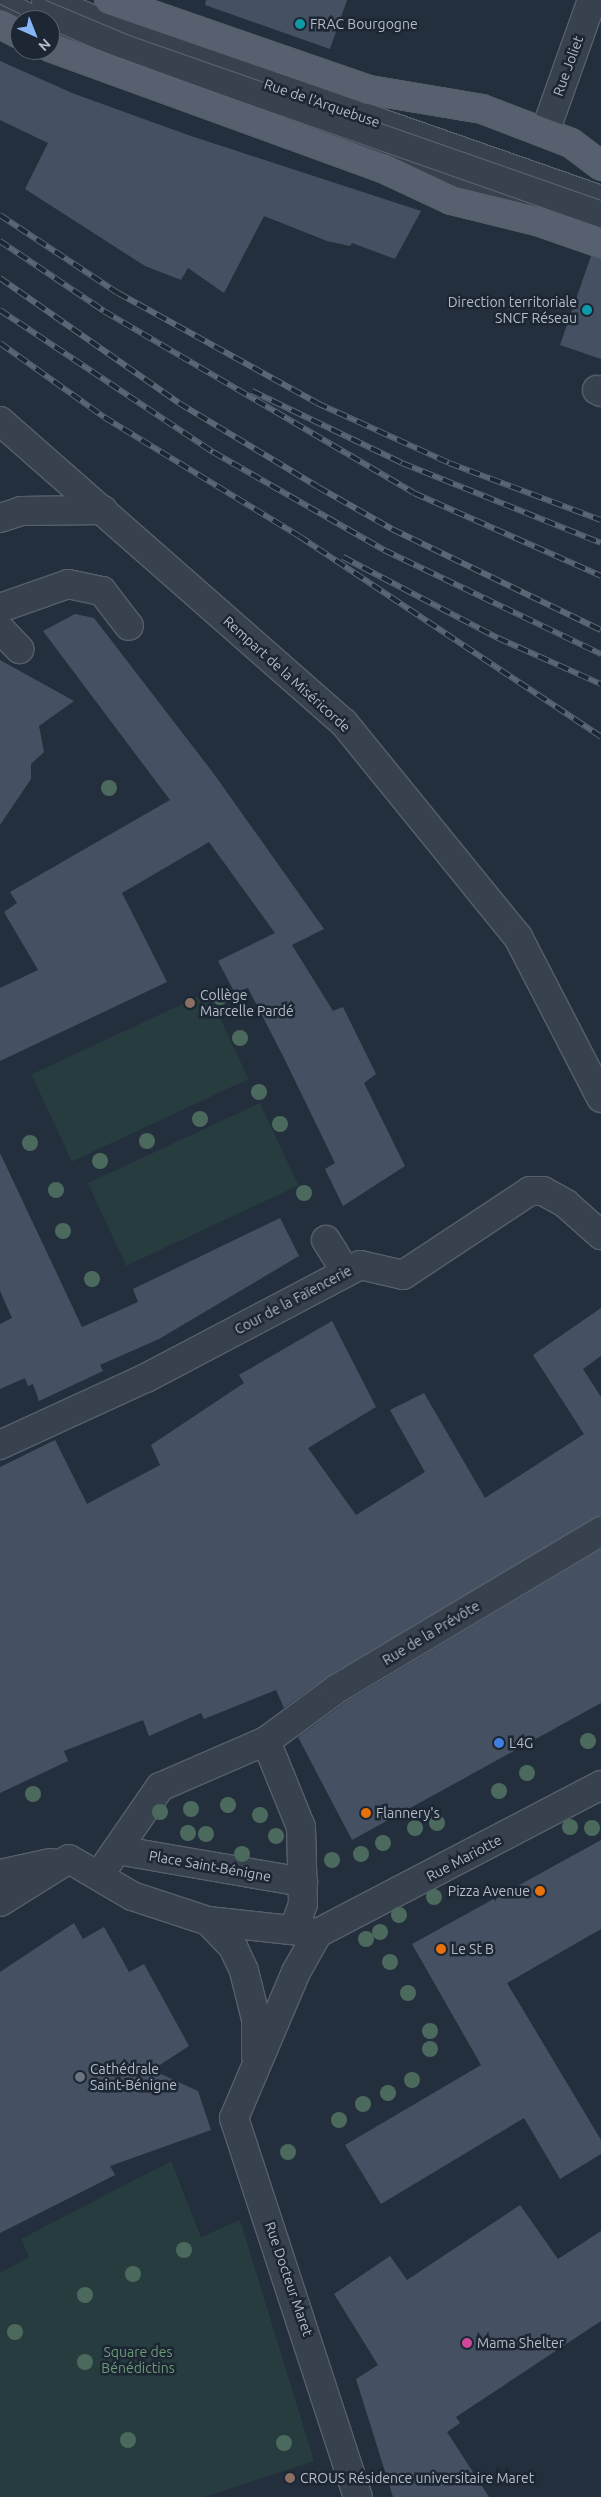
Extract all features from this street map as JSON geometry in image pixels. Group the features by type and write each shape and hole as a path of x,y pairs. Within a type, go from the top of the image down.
{"main road":[{"name":"Rue de l'Arquebuse","path":"109,0 369,90 482,109 571,143 601,166"},
{"path":"60,51 383,168 451,200 537,220 601,243"}],"street":[{"name":"Rue de l'Arquebuse","path":"46,0 129,35 601,200"},
{"name":"Rue Joliet","path":"545,132 592,0"},
{"path":"0,4 12,10"},
{"name":"Rue de l'Arquebuse","path":"60,32 117,58 601,228"},
{"name":"Rempart de la Miséricorde","path":"3,428 103,510 344,723 518,937 601,1098"},
{"path":"0,518 21,511 103,510"},
{"path":"0,608 68,584 102,591 129,626"},
{"path":"0,629 19,649"},
{"name":"Cour de la Faïencerie","path":"0,1445 146,1378 360,1265 403,1275 530,1191 543,1191 566,1204 601,1235"},
{"path":"326,1240 346,1272"},
{"name":"Rue de la Prévôte","path":"266,1741 338,1688 601,1531"},
{"path":"0,1874 69,1859 100,1874 132,1896 208,1921 313,1930 303,1904 301,1827 266,1741 160,1787 100,1874"},
{"name":"Rue Mariotte","path":"313,1930 601,1785"},
{"name":"Place Saint-Bénigne","path":"117,1850 303,1882"},
{"path":"0,1902 69,1859"},
{"name":"Rue Docteur Maret","path":"208,1921 232,1947 244,1971 256,2019 256,2064"},
{"name":"Rue Docteur Maret","path":"313,1930 234,2118 358,2497"}],"green space":[{"path":"208,992 249,1079 72,1161 31,1074"},
{"path":"260,1103 298,1185 126,1266 88,1183"},
{"name":"Square des Bénédictins","path":"171,2161 201,2237 240,2220 314,2461 204,2497 0,2497 0,2273 29,2257 21,2239"}],"building":[{"name":"FRAC Bourgogne","path":"206,0 347,0 330,49 205,5"},
{"path":"0,61 72,93 188,135 421,211 395,259 352,243 350,246 327,241 264,216 224,293 188,268 181,280 145,266 25,189 48,143 0,120"},
{"name":"Direction territoriale SNCF Réseau","path":"591,256 601,258 601,359 560,345"},
{"path":"75,614 94,618 214,774 324,929 292,945 333,1011 343,1007 376,1074 364,1083 405,1166 343,1206 325,1169 335,1163 284,1058 248,988 235,993 218,961 275,933 209,842 122,893 167,982 0,1061 0,988 38,970 4,912 17,903 10,892 170,800 43,631"},
{"path":"0,660 74,701 39,726 44,752 31,764 31,779 0,825"},
{"path":"0,1153 82,1327 138,1302 133,1289 280,1218 299,1256 159,1339 100,1365 103,1371 39,1401 33,1384 28,1386 25,1378 0,1389 0,1324 12,1318 0,1291"},
{"path":"601,1308 601,1356 583,1369 601,1397 601,1515 330,1675 284,1708 276,1690 204,1719 201,1713 149,1736 143,1720 64,1751 68,1761 0,1793 0,1467 55,1440 87,1504 160,1465 151,1445 244,1383 239,1375 332,1321 376,1407 308,1448 356,1515 425,1472 390,1410 424,1393 485,1498 584,1434 533,1355"},
{"path":"601,1549 601,1703 352,1840 298,1737 347,1701"},
{"path":"601,1840 601,1929 507,1983 601,2140 601,2154 560,2179 524,2118 381,2204 345,2145 481,2065 412,1944"},
{"name":"Cathédrale Saint-Bénigne","path":"74,1923 83,1939 104,1927 129,1972 144,1964 189,2046 152,2070 198,2091 211,2130 110,2166 115,2175 0,2233 0,1972"},
{"name":"Mama Shelter","path":"520,2205 558,2259 601,2231 601,2321 456,2417 460,2423 447,2432 489,2497 393,2497 356,2379 378,2365 334,2294 390,2256 407,2280"}],"tram line":[{"path":"46,0 129,35 601,200"},
{"path":"0,4 12,10"},
{"path":"60,33 117,58 601,228"}],"railway":[{"path":"0,215 118,293 317,403 449,463 601,520"},
{"path":"0,241 104,311 414,493 601,576"},
{"path":"0,278 179,403 318,487 392,529 601,630"},
{"path":"0,310 213,452 384,550 601,654"},
{"path":"0,343 104,417 299,536 601,737"},
{"path":"252,391 402,463 601,543"},
{"path":"343,557 498,638 601,684"}],"place":[{"name":"FRAC Bourgogne","path":"300,24"},
{"name":"Direction territoriale SNCF Réseau","path":"587,310"},
{"name":"Collège Marcelle Pardé","path":"190,1003"},
{"name":"L4G","path":"499,1743"},
{"name":"Flannery's","path":"366,1813"},
{"name":"Pizza Avenue","path":"540,1891"},
{"name":"Le St B","path":"441,1949"},
{"name":"Cathédrale Saint-Bénigne","path":"80,2077"},
{"name":"Mama Shelter","path":"467,2343"},
{"name":"CROUS Résidence universitaire Maret","path":"290,2478"}]}
